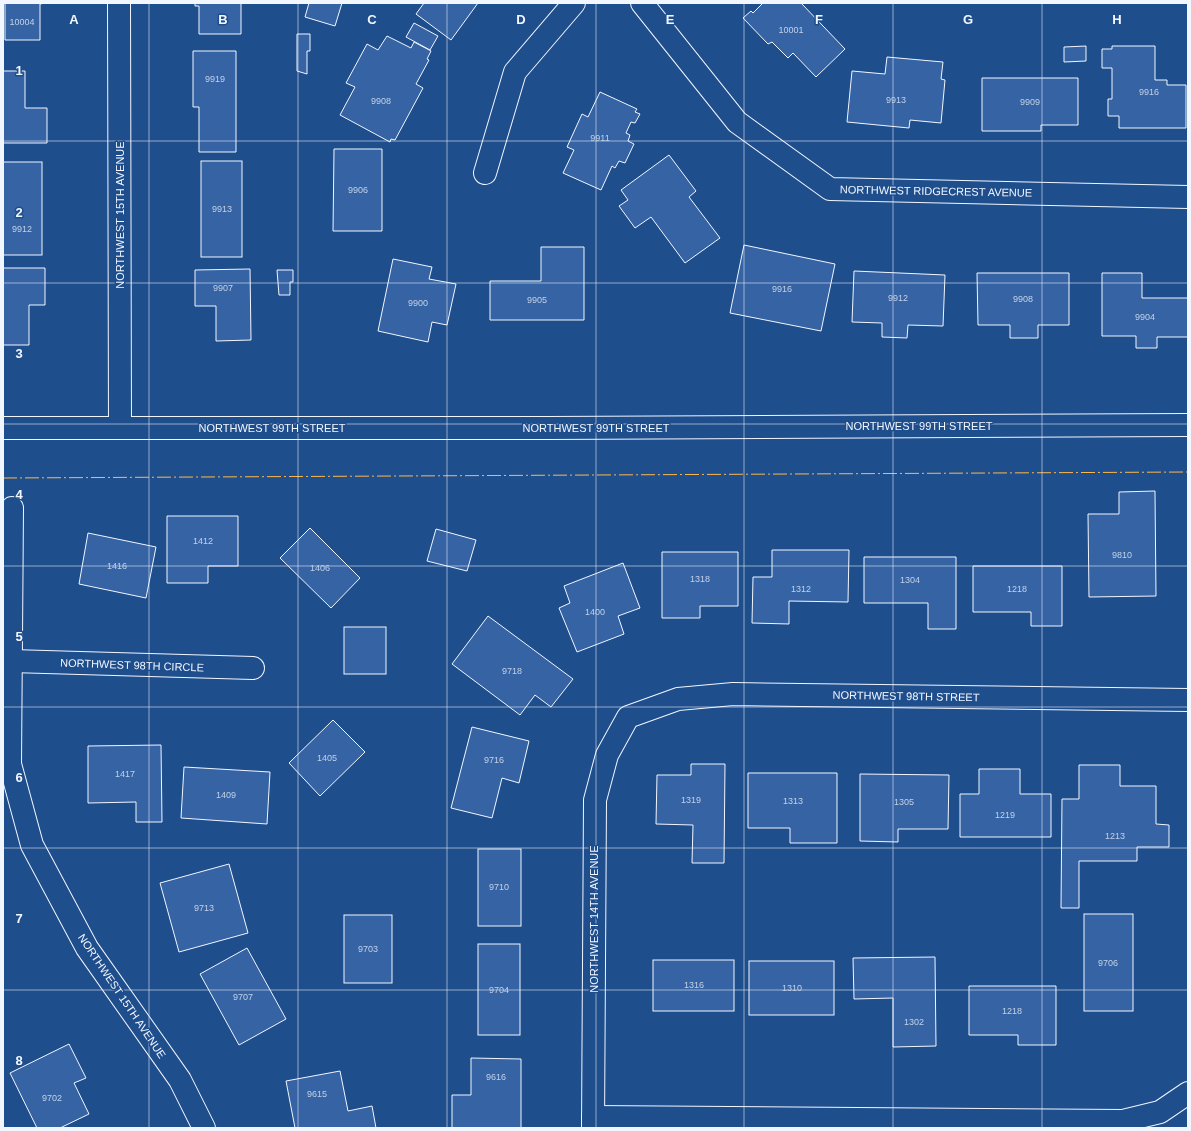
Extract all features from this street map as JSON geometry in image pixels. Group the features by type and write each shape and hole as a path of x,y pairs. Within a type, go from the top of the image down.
{"street":[{"name":"NORTHWEST 15TH AVENUE","path":"119,3 120,428"},
{"path":"485,173 515,72 574,3"},
{"name":"NORTHWEST RIDGECREST AVENUE","path":"642,3 737,122 830,189 1188,196"},
{"name":"NORTHWEST 99TH STREET","path":"3,428 564,428 1188,425"},
{"name":"NORTHWEST 15TH AVENUE","path":"12,508 10,764 32,845 87,948 180,1080 204,1128"},
{"name":"NORTHWEST 98TH CIRCLE","path":"11,661 253,668"},
{"name":"NORTHWEST 98TH STREET","path":"628,717 678,699 733,694 1188,700"},
{"name":"NORTHWEST 14TH AVENUE","path":"593,1123 595,800 607,755 628,717"},
{"path":"593,1123 1123,1121 1160,1112 1188,1094"}],"building":[{"path":"5,3 45,3 40,4 40,40 5,40"},
{"path":"195,3 241,3 241,34 199,34 199,6 195,6"},
{"path":"309,3 342,3 335,26 305,17"},
{"path":"424,3 478,3 451,40 416,14"},
{"path":"763,3 801,3 845,49 816,77 793,53 788,58 772,42 768,44 743,18 751,11 753,13"},
{"path":"414,23 438,36 430,50 406,37"},
{"path":"297,34 310,34 310,51 307,51 307,74 297,71"},
{"path":"387,36 411,48 414,42 431,51 427,59 429,60 416,84 423,88 395,140 391,139 390,142 340,115 355,87 346,83 367,44 378,50"},
{"path":"1086,46 1086,61 1064,62 1064,47"},
{"path":"1112,46 1155,46 1155,80 1167,80 1167,85 1186,85 1186,128 1119,128 1119,116 1108,116 1108,99 1112,99 1112,68 1102,68 1102,49 1112,49"},
{"path":"193,51 236,51 236,152 199,152 199,107 193,107"},
{"path":"887,57 943,62 941,79 945,80 941,123 910,120 909,128 847,122 852,71 885,74"},
{"path":"3,71 25,71 25,108 47,108 47,143 3,143"},
{"path":"982,78 1078,78 1078,125 1041,125 1041,131 982,131"},
{"path":"600,92 637,109 635,112 640,114 635,123 631,122 626,133 630,135 628,141 634,144 625,163 619,161 615,168 612,166 601,190 563,173 574,150 567,147 582,114 588,117"},
{"path":"334,149 382,149 382,231 333,231"},
{"path":"669,155 696,191 689,197 720,238 685,263 651,217 635,228 619,206 628,200 621,190"},
{"path":"201,161 242,161 242,257 201,257"},
{"path":"3,162 42,162 42,255 3,255"},
{"path":"744,245 835,264 821,331 730,313"},
{"path":"541,247 584,247 584,320 490,320 490,281 541,281"},
{"path":"393,259 432,267 429,279 456,284 447,325 432,322 428,342 378,331"},
{"path":"3,268 45,268 45,305 29,305 29,345 3,345"},
{"path":"250,269 251,340 216,341 216,306 195,306 195,270"},
{"path":"277,270 293,270 293,282 290,282 290,295 279,295"},
{"path":"854,271 945,275 943,326 908,325 907,338 882,337 882,323 852,322"},
{"path":"977,273 1069,273 1069,325 1038,325 1038,338 1010,338 1010,325 978,325"},
{"path":"1102,273 1142,273 1142,298 1188,298 1188,337 1157,337 1157,348 1136,348 1136,336 1102,336"},
{"path":"1155,491 1156,596 1089,597 1088,514 1119,514 1119,492"},
{"path":"167,516 238,516 238,566 208,566 208,583 167,583"},
{"path":"310,528 360,578 331,608 280,558"},
{"path":"436,529 476,540 467,571 427,561"},
{"path":"88,533 156,547 146,598 79,584"},
{"path":"772,550 849,550 848,602 789,601 789,624 752,623 753,577 772,577"},
{"path":"662,552 738,552 738,606 700,606 700,618 662,618"},
{"path":"864,557 956,557 956,629 928,629 928,603 864,603"},
{"path":"623,563 640,608 618,616 624,634 577,652 559,608 570,603 564,586"},
{"path":"973,566 1062,566 1062,626 1031,626 1031,612 973,612"},
{"path":"488,616 573,679 551,707 535,695 520,715 452,664"},
{"path":"344,627 386,627 386,674 344,674"},
{"path":"333,720 365,752 320,796 289,763"},
{"path":"472,727 529,741 519,783 502,778 492,818 451,808"},
{"path":"161,745 162,822 136,822 136,802 88,803 88,746"},
{"path":"691,764 725,764 724,863 692,863 693,825 656,824 657,775 691,775"},
{"path":"1079,765 1120,765 1120,786 1156,786 1156,824 1169,825 1169,847 1137,847 1137,861 1079,861 1079,908 1061,908 1062,799 1079,799"},
{"path":"184,767 270,772 267,824 181,818"},
{"path":"979,769 1020,769 1020,794 1051,794 1051,837 960,837 960,794 979,794"},
{"path":"748,773 837,773 837,843 790,843 790,828 748,828"},
{"path":"860,774 949,775 948,829 898,829 898,842 860,841"},
{"path":"478,849 521,849 521,926 478,926"},
{"path":"229,864 248,933 179,952 160,883"},
{"path":"1084,914 1133,914 1133,1011 1084,1011"},
{"path":"344,915 392,915 392,983 344,983"},
{"path":"478,944 520,944 520,1035 478,1035"},
{"path":"247,948 286,1019 239,1045 200,974"},
{"path":"935,957 936,1046 893,1047 893,998 854,999 853,958"},
{"path":"653,960 734,960 734,1011 653,1011"},
{"path":"749,961 834,961 834,1015 749,1015"},
{"path":"969,986 1056,986 1056,1045 1018,1045 1018,1035 969,1035"},
{"path":"69,1044 86,1078 74,1083 89,1114 60,1128 37,1128 10,1073"},
{"path":"471,1058 521,1059 521,1128 452,1128 452,1095 471,1095"},
{"path":"340,1071 348,1111 372,1106 376,1128 295,1128 286,1081"}],"power":[{"path":"3,478 1188,472"}]}
